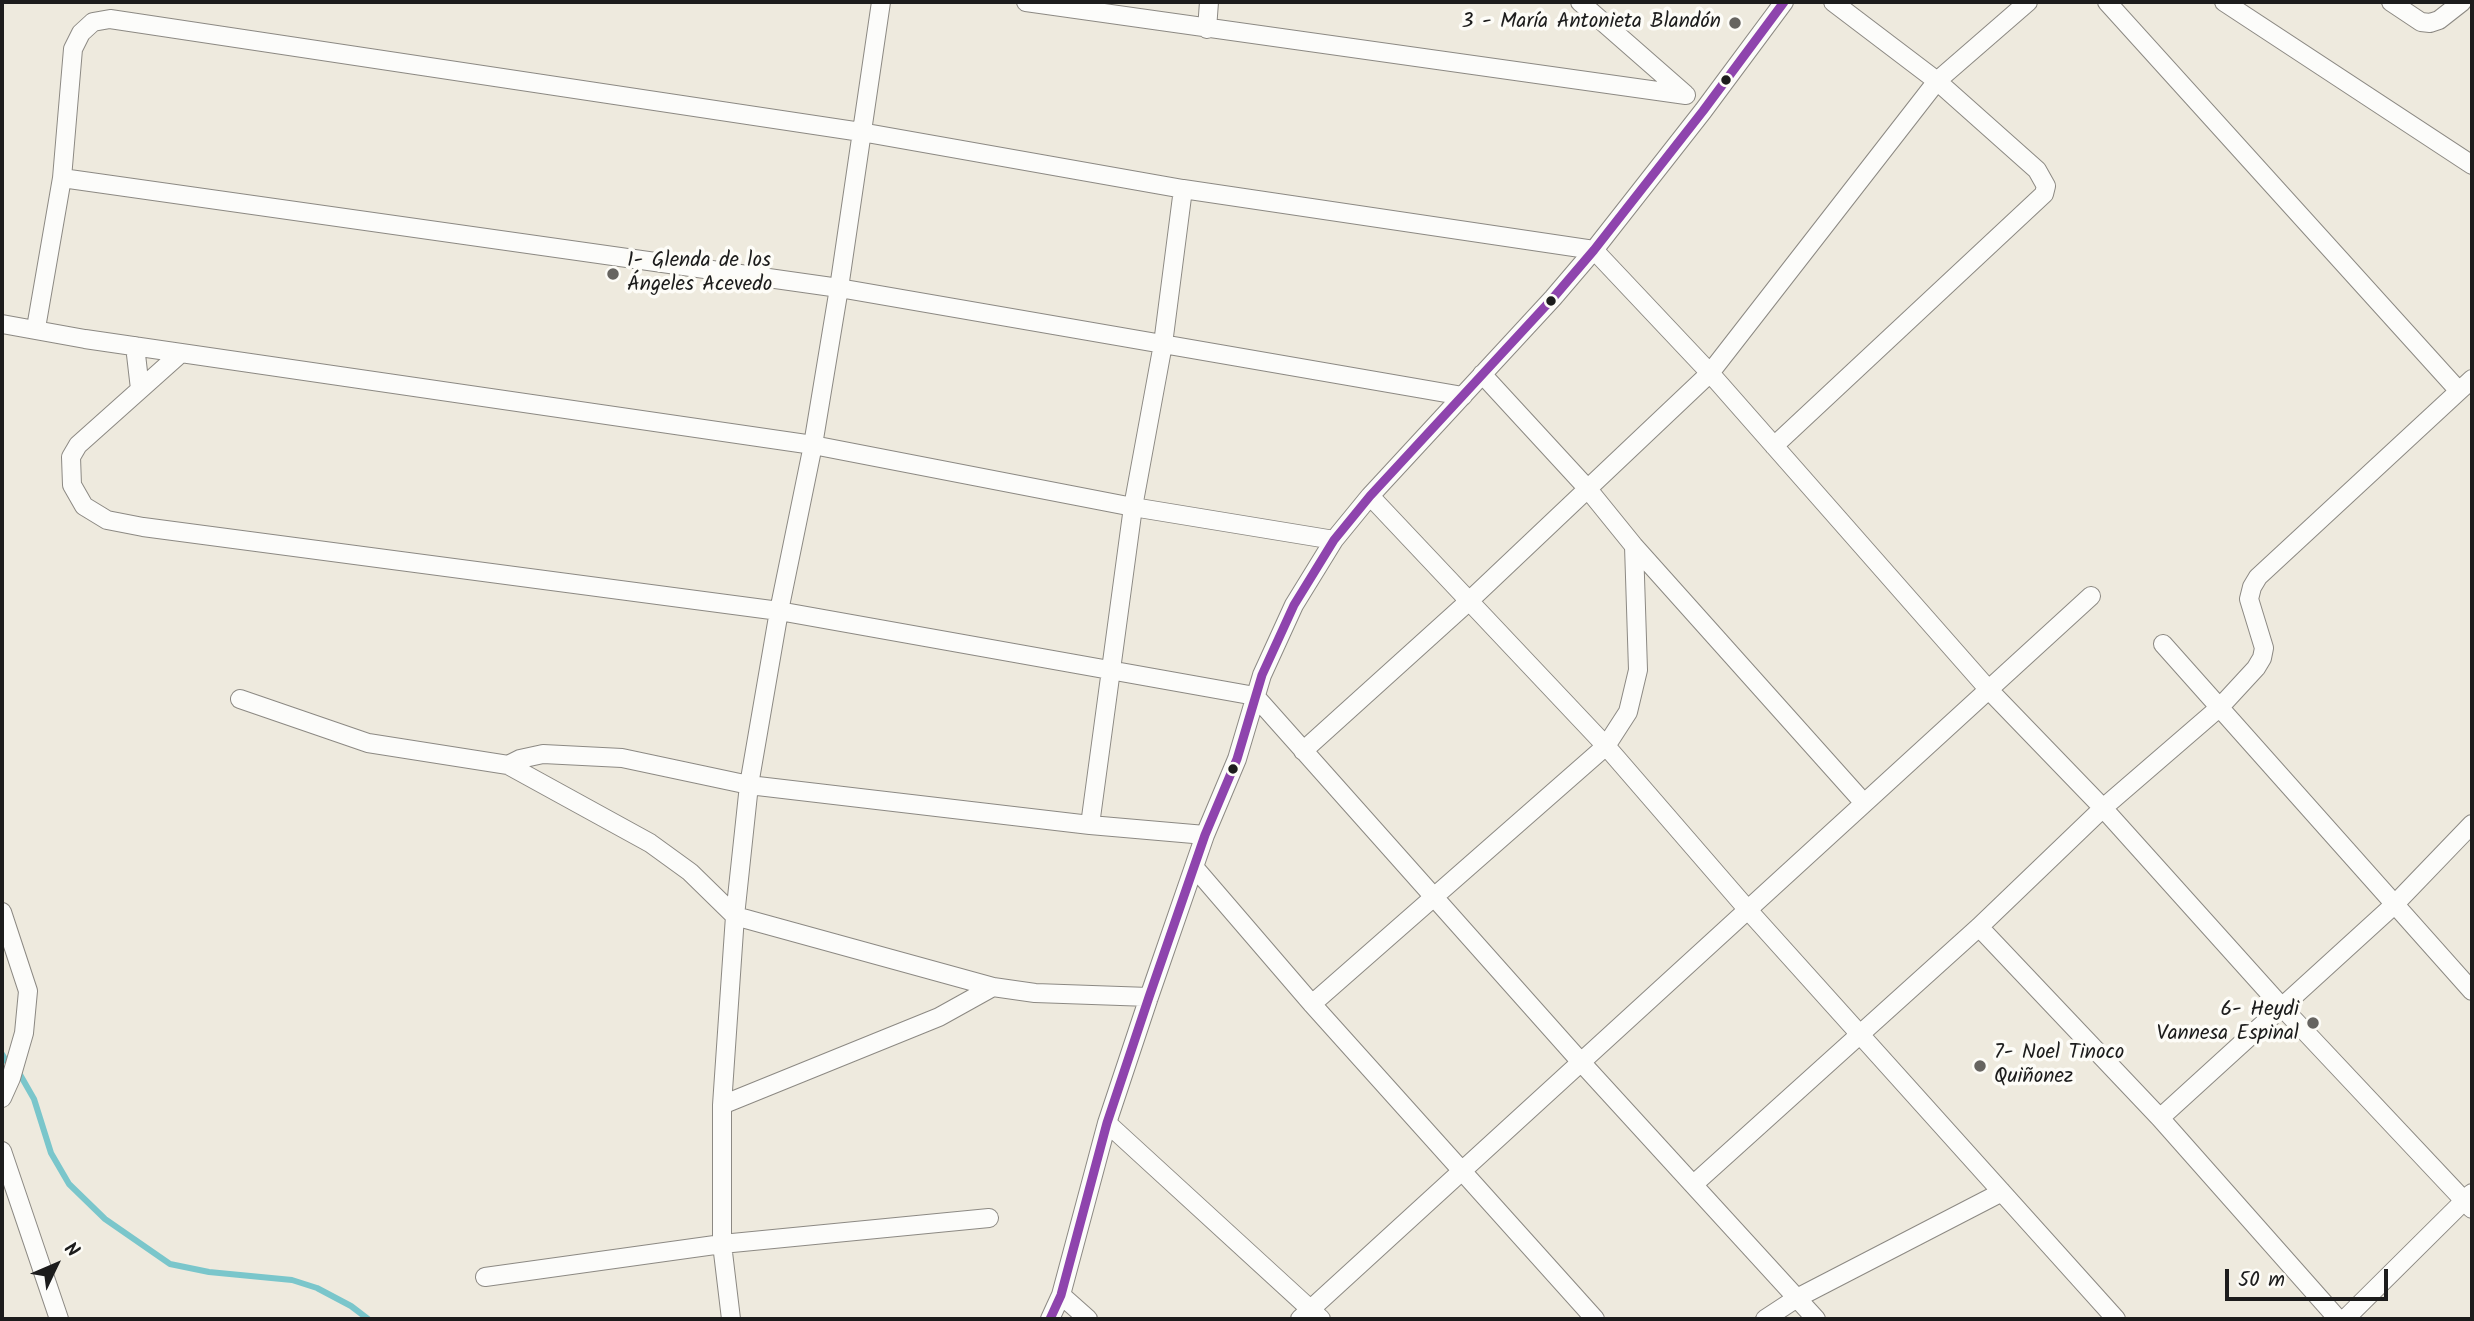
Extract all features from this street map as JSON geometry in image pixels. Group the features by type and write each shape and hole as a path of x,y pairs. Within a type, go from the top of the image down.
{"street":[{"path":"731,1319 722,1244 722,1105 735,916 749,785 779,611 813,445 881,2"},
{"path":"1026,2 1686,95"},
{"path":"1208,29 1209,2"},
{"path":"1580,2 1703,111"},
{"path":"1050,1319 1061,1295 1107,1123 1149,996 1205,835 1237,759 1262,675 1294,605 1334,540 1370,496 1594,250 1784,2"},
{"path":"1774,446 2044,194 2046,186 2037,170 1937,81 1833,2"},
{"path":"1303,751 1468,603 1710,373 1937,81 2028,2"},
{"path":"1693,1184 1979,927 2103,808 2220,707 2262,658 2264,648 2249,599 2258,577 2465,385 2107,2"},
{"path":"2224,2 2472,165"},
{"path":"2391,2 2421,22 2430,23 2439,20 2462,2"},
{"path":"36,328 62,178 73,49 81,33 93,22 110,19 861,132 1183,189 1594,250 1710,373 1989,690 2103,808 2281,1006 2470,1201 2354,1316"},
{"path":"62,178 839,288 1463,396"},
{"path":"1090,825 1133,507 1163,344 1183,189"},
{"path":"2,324 181,353 813,445 1133,507 1334,540"},
{"path":"135,346 140,389"},
{"path":"181,353 78,445 71,457 72,485 84,506 107,520 143,527 779,611 1255,696 1580,1061 1816,1319"},
{"path":"1482,374 1587,488 1634,546 1864,803"},
{"path":"1370,496 1468,603 1606,746 2111,1318"},
{"path":"1312,1003 1606,746 1628,712 1638,670 1634,546"},
{"path":"1107,1123 1310,1316 1580,1061 2091,596"},
{"path":"2163,644 2472,991"},
{"path":"240,699 368,743 508,765 650,843 690,872 735,916 993,987 1035,993 1149,996"},
{"path":"508,765 520,759 543,754 622,758 749,785 1090,825 1205,835"},
{"path":"2160,1118 2395,904 2472,824"},
{"path":"1195,868 1595,1319"},
{"path":"2,912 28,991 24,1033 11,1078 2,1098"},
{"path":"1979,927 2160,1118 2338,1319"},
{"path":"722,1105 939,1017 993,987"},
{"path":"2,1151 60,1319"},
{"path":"1765,1319 1797,1298 2002,1192"},
{"path":"485,1277 722,1244 989,1218"},
{"path":"1061,1295 1088,1319"}],"waterway":[{"path":"2,1054 7,1062"},
{"path":"18,1071 34,1099 51,1153 69,1184 105,1219 170,1264 209,1272 292,1280 317,1288 351,1306 368,1319"}],"transit line":[{"path":"1050,1319 1061,1295 1107,1123 1149,997 1205,835 1237,759 1262,675 1294,605 1334,540 1370,496 1594,250 1784,2"}],"place":[{"name":"3 - María Antonieta Blandón","path":"1735,23"},
{"name":"1- Glenda de los Ángeles Acevedo","path":"613,274"},
{"name":"6- Heydi Vannesa Espinal","path":"2313,1023"},
{"name":"7- Noel Tinoco Quiñonez","path":"1980,1066"}]}
